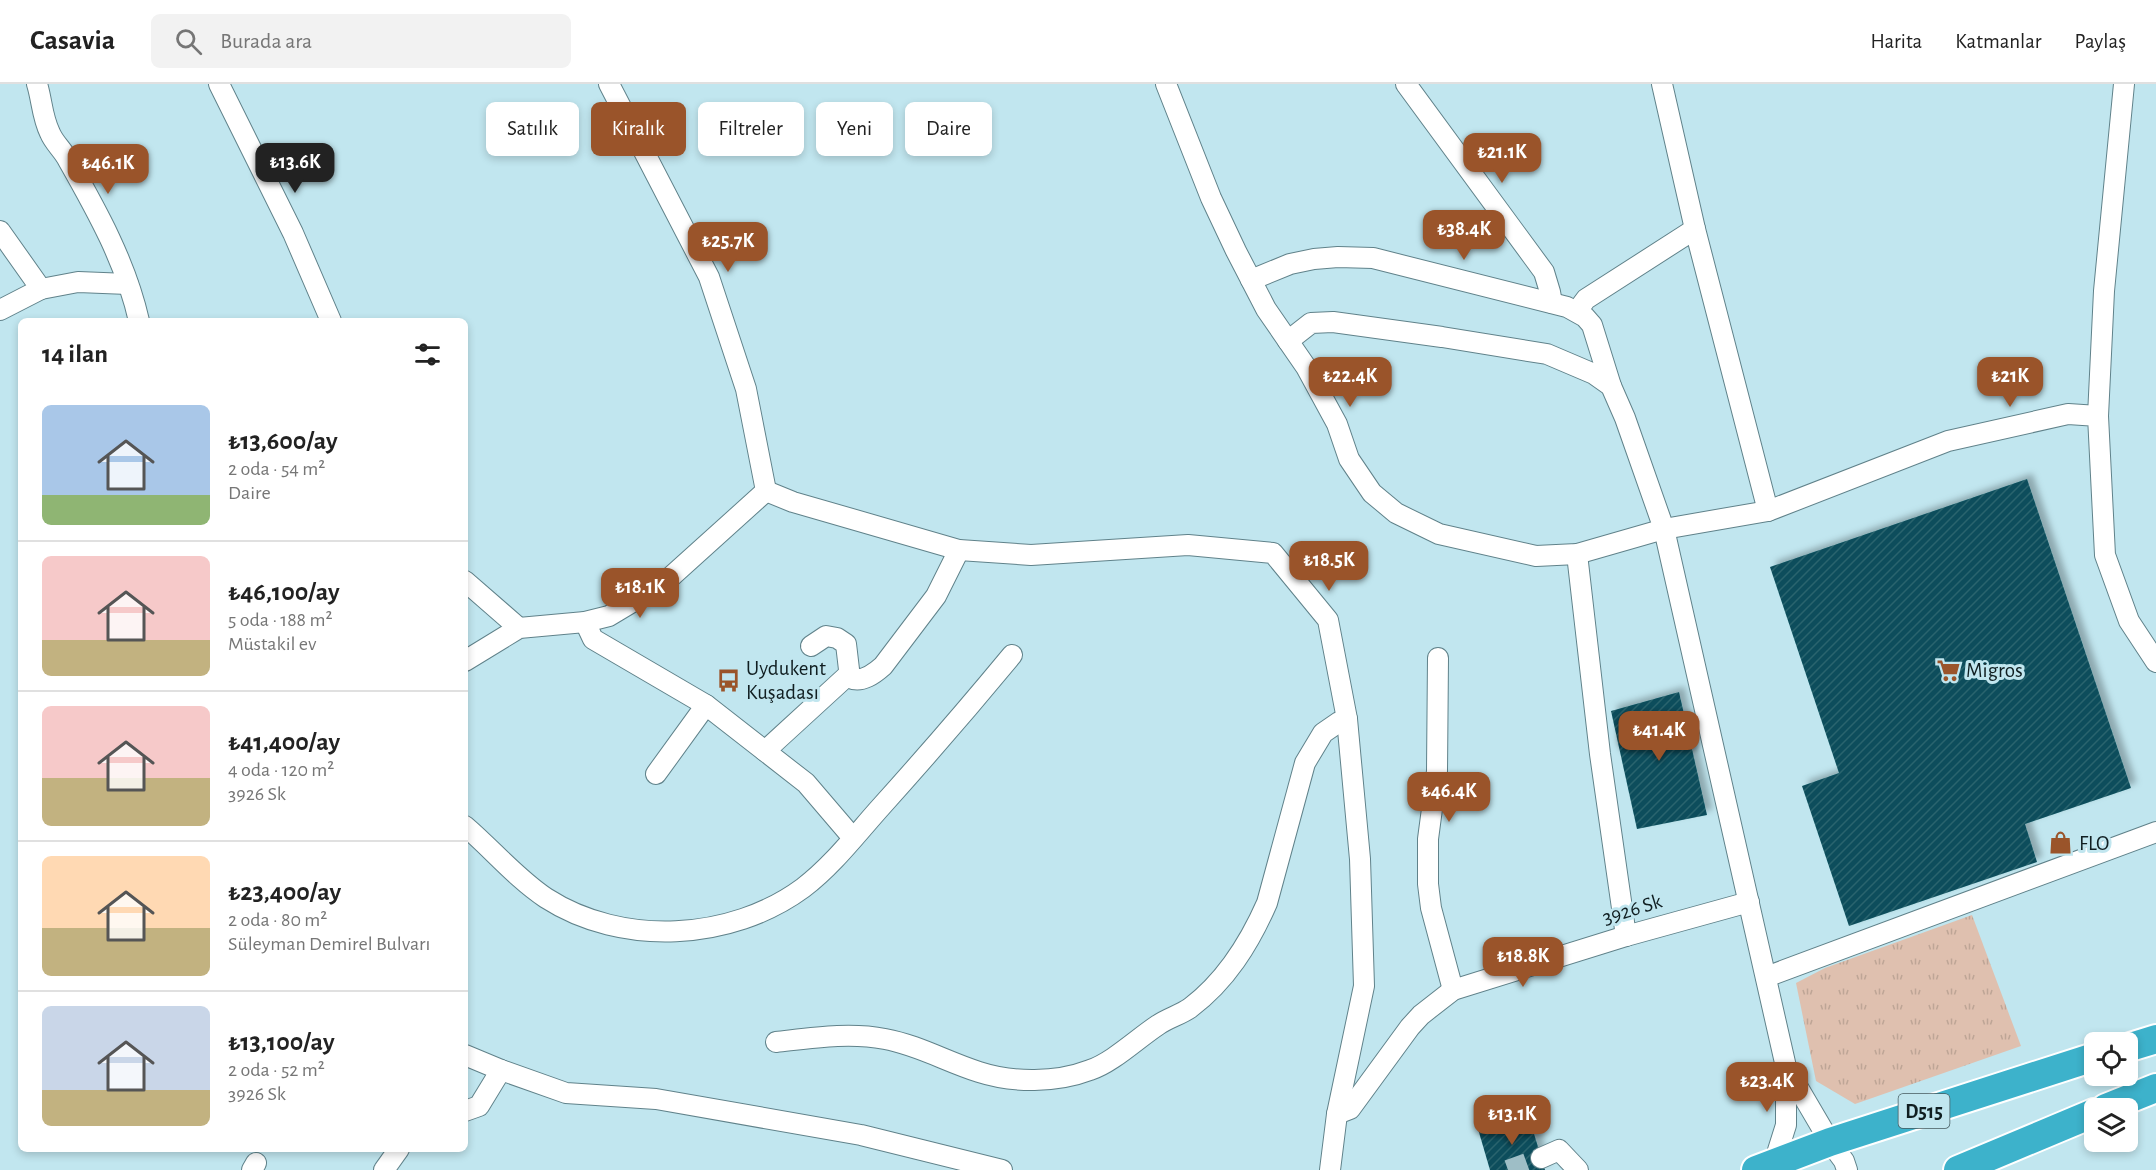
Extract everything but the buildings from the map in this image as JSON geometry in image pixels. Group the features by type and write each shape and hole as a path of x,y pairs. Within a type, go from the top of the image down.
{"highway":[{"path":"2138,1045 2156,1039"},
{"name":"D515","path":"1768,1168 1830,1142 2084,1061"},
{"path":"2131,1098 2156,1088"},
{"path":"1958,1170 2084,1117"}],"street":[{"path":"37,84 42,112 51,136 67,157 102,223 128,284 138,318"},
{"path":"219,84 293,233 330,318"},
{"path":"609,84 709,277 746,389 766,491"},
{"path":"1166,84 1211,198 1251,280 1266,309 1306,367 1337,424 1349,459 1372,493 1396,513 1439,534 1536,556 1577,554 1664,529 1768,511 1948,441 2068,414 2098,416"},
{"path":"1406,84 1544,272 1551,303"},
{"path":"1662,84 1695,229 1768,511"},
{"path":"2124,84 2104,291 2098,416 2105,555 2128,621 2156,662"},
{"path":"1577,311 1586,299 1695,229"},
{"path":"0,231 41,290"},
{"path":"1251,280 1290,264 1314,259 1364,258 1551,303 1577,311 1592,325 1611,386 1625,418 1664,529 1786,1067 1786,1125 1768,1168"},
{"path":"0,310 41,290 78,282 128,284"},
{"path":"1288,341 1311,323 1333,322 1442,337 1547,354 1594,374 1611,386"},
{"path":"766,491 793,502 959,550 1031,555 1188,545 1273,554 1328,620 1347,719 1360,859 1364,986 1337,1114 1330,1170"},
{"path":"468,659 519,628 585,622 609,616 664,583 766,491"},
{"path":"811,646 826,636 842,641 846,644 848,675 860,680 868,677 883,666 936,596 959,550"},
{"path":"1577,554 1600,754 1626,936"},
{"path":"468,584 519,628"},
{"path":"585,622 594,639 706,705 806,783 853,838"},
{"path":"468,829 511,870 547,898 587,918 649,931 680,931 712,927 757,913 791,896 826,868 952,727 1012,655"},
{"path":"1437,658 1437,771 1428,839 1428,884 1431,908 1453,990"},
{"path":"765,751 848,675"},
{"path":"656,774 706,705"},
{"path":"776,1042 844,1035 884,1039 926,1050 979,1072 1021,1079 1049,1079 1076,1075 1108,1062 1137,1039 1188,1009 1221,980 1235,962 1258,924 1267,903 1305,763 1323,733 1347,719"},
{"path":"1766,977 2156,832"},
{"name":"3926 Sk","path":"1337,1114 1350,1109 1421,1015 1453,990 1626,936 1749,902"},
{"path":"468,1056 566,1093 656,1099 861,1136 1002,1170"},
{"path":"1786,1067 1830,1142 1844,1161 1847,1170"},
{"path":"468,1110 479,1106 501,1070"},
{"path":"1541,1158 1559,1150 1572,1168"},
{"path":"384,1170 397,1152"}],"green space":[{"path":"1972,915 2021,1046 1855,1104 1816,1081 1796,983 1825,968"}],"tunnel":[{"path":"1508,1170 1541,1158"}],"place":[{"name":"Migros","path":"1948,670"},
{"name":"Uydukent Kuşadası","path":"728,680"},
{"name":"FLO","path":"2061,843"}]}
